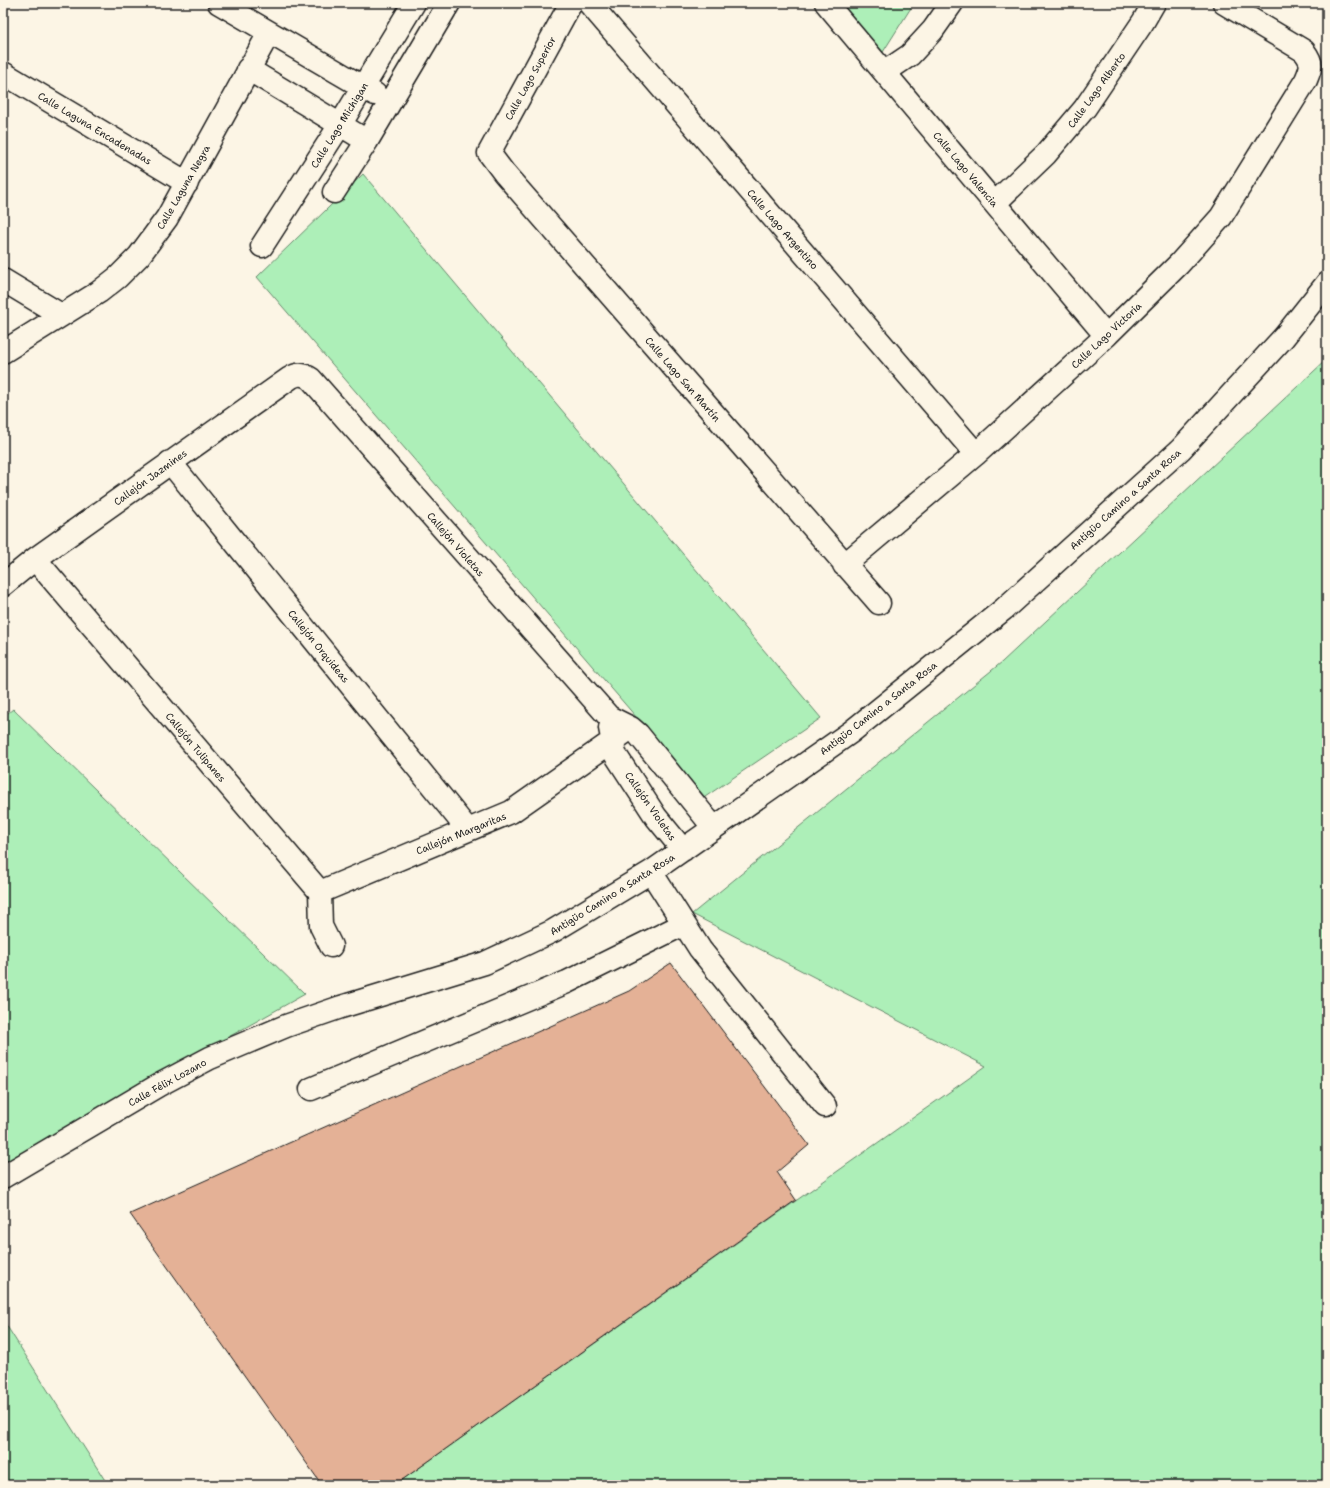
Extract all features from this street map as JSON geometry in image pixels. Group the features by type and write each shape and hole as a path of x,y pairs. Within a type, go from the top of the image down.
{"street":[{"path":"219,3 363,87 389,104"},
{"name":"Calle Lago Michigan","path":"262,246 340,125 414,3"},
{"path":"334,192 367,141 448,3"},
{"name":"Calle Lago Superior","path":"489,153 571,3"},
{"name":"Calle Lago Argentino","path":"589,3 976,454"},
{"name":"Calle Lago Valencia","path":"826,3 1106,336"},
{"path":"885,72 910,55 933,30 952,3"},
{"name":"Calle Lago Alberto","path":"995,203 1046,154 1085,108 1143,22 1154,3"},
{"name":"Calle Lago Victoria","path":"844,565 976,454 1106,336 1180,264 1222,216 1306,80 1311,68 1310,59 1304,51 1224,3"},
{"name":"Calle Laguna Negra","path":"3,352 99,292 118,277 139,256 167,218 269,33"},
{"path":"248,70 367,141"},
{"name":"Calle Laguna Encadenadas","path":"3,73 187,183"},
{"name":"Calle Lago San Martín","path":"489,153 504,173 844,565 879,603"},
{"path":"3,280 62,315"},
{"name":"Antigüo Camino a Santa Rosa","path":"341,1007 485,963 553,931 651,872 851,732 1004,609 1180,449 1284,337 1327,284"},
{"name":"Callejón Violetas","path":"301,374 306,375 311,379 609,717 631,728 714,828"},
{"name":"Callejón Jazmines","path":"3,585 35,559 170,462 290,378 301,374"},
{"name":"Callejón Orquideas","path":"170,462 468,830"},
{"name":"Callejón Tulipanes","path":"35,559 320,892"},
{"name":"Callejón Violetas","path":"609,717 615,754 656,817 683,850"},
{"name":"Callejón Margaritas","path":"320,892 511,812 631,728"},
{"path":"651,872 700,950 825,1106"},
{"path":"320,892 321,926 331,946"},
{"path":"311,1089 567,982 684,924"},
{"name":"Calle Félix Lozano","path":"3,1177 159,1085 210,1058 286,1026 341,1007"}],"green space":[{"path":"839,3 914,3 883,52"},
{"path":"363,174 821,718 705,797 257,277"},
{"path":"1327,359 1327,1485 395,1485 986,1066 692,914 1002,662"},
{"path":"13,709 305,994 209,1048 3,1170 3,717"},
{"path":"3,1320 108,1485 3,1485"}],"building":[{"path":"671,963 809,1145 777,1172 796,1200 395,1485 322,1485 130,1214 629,991"}]}
